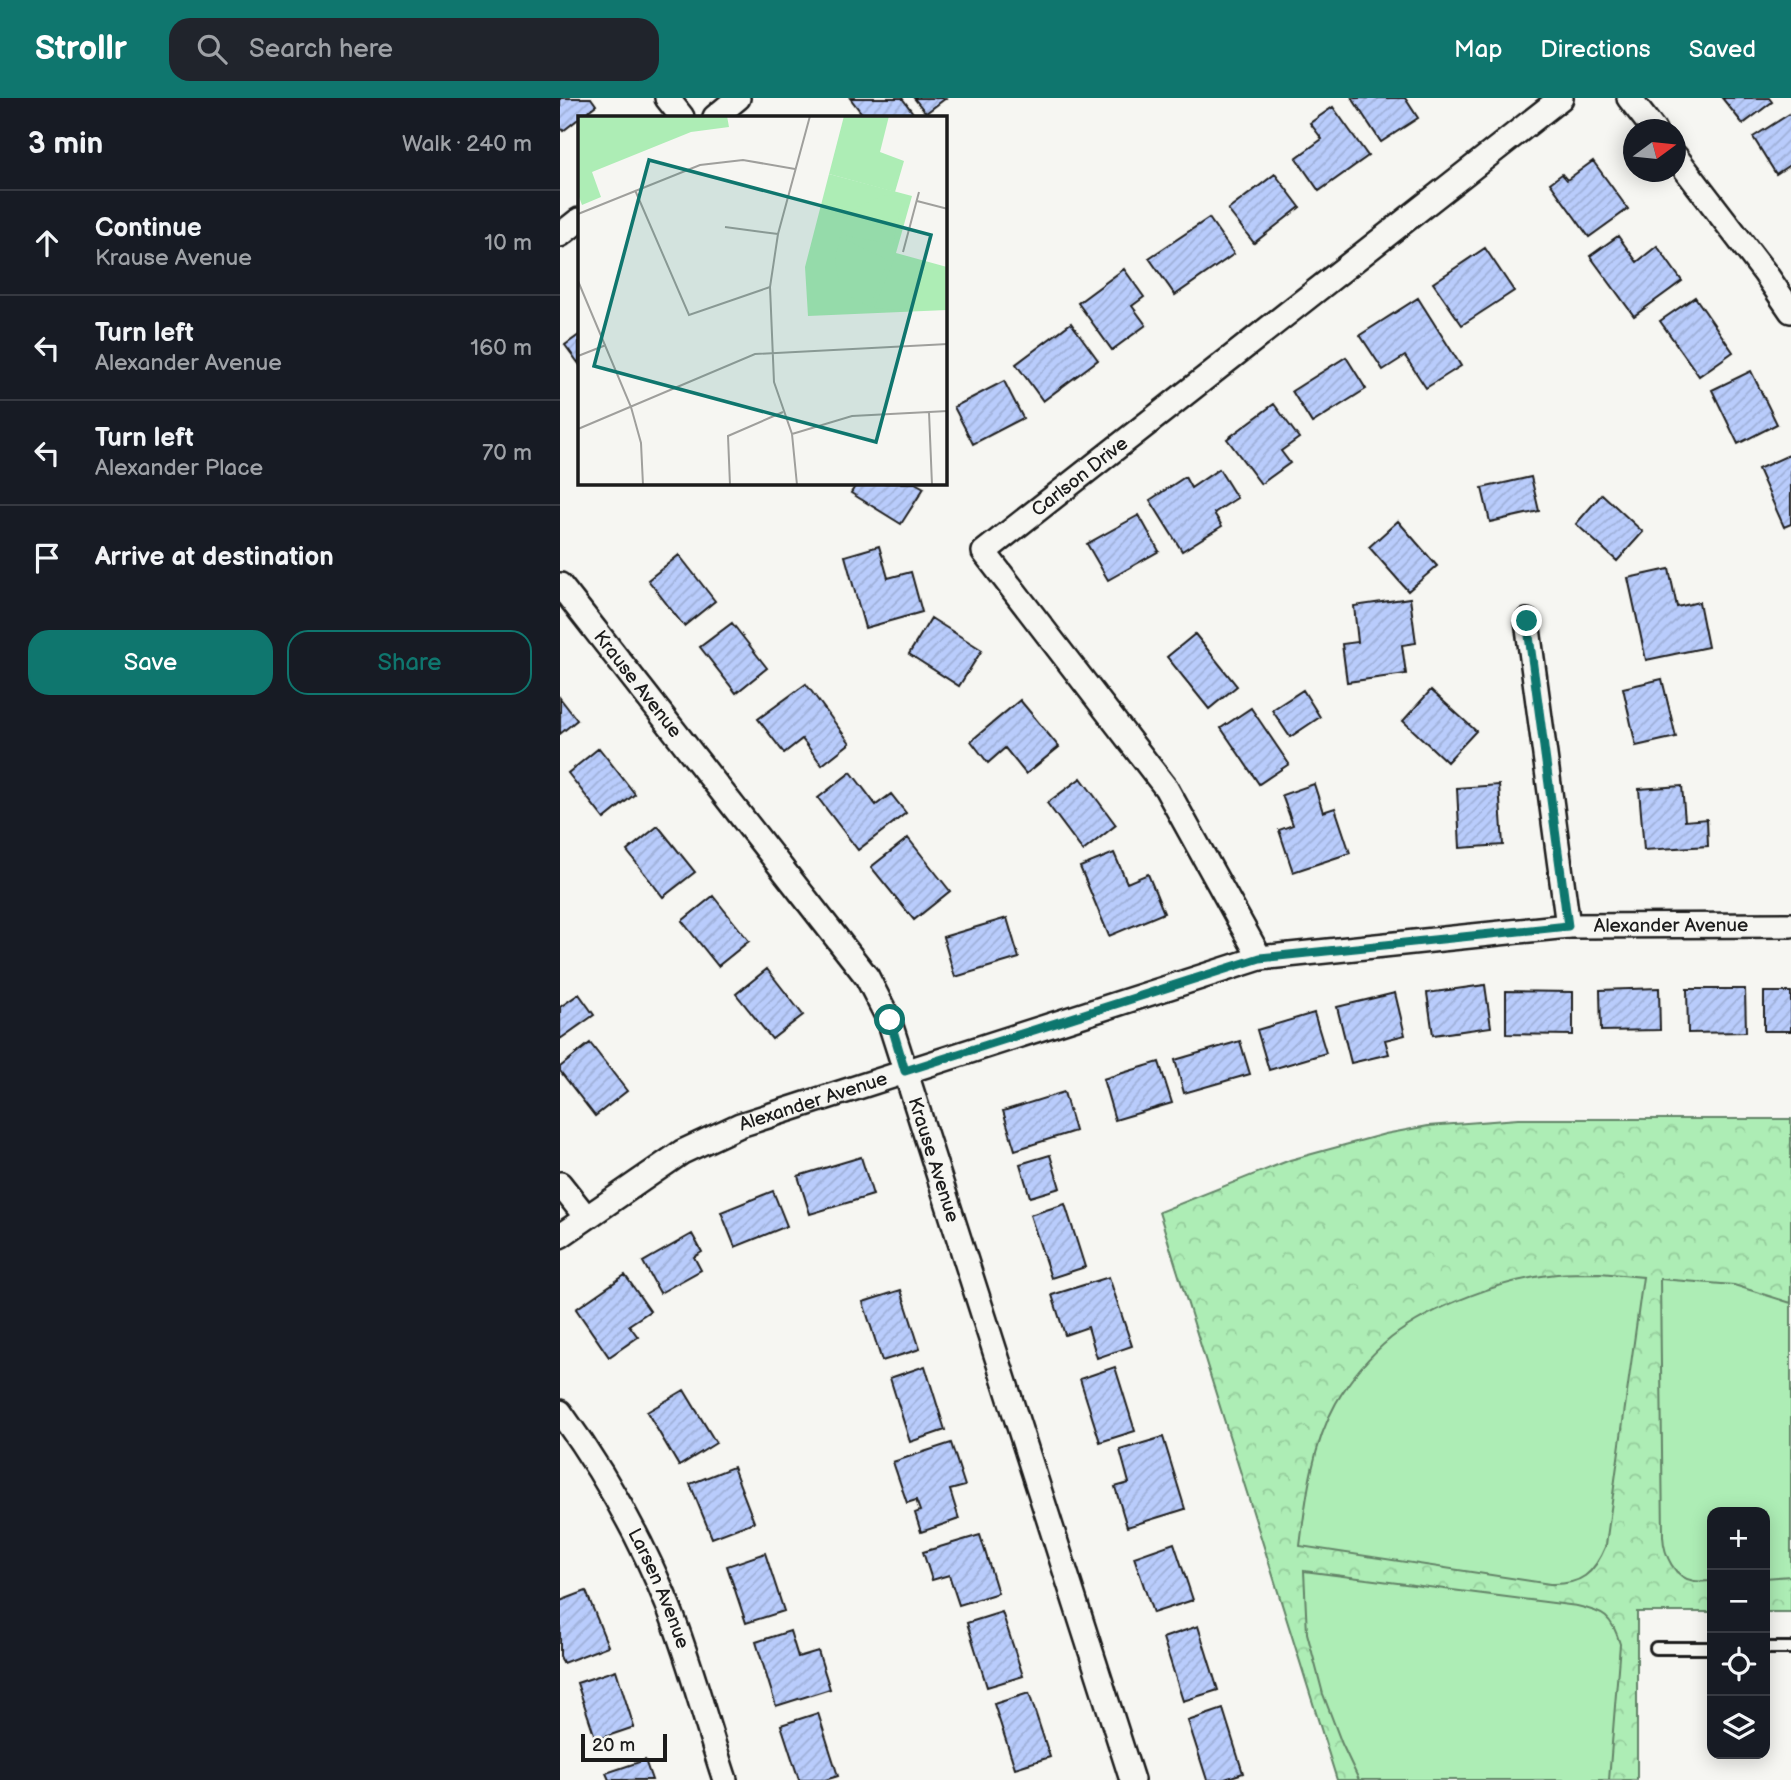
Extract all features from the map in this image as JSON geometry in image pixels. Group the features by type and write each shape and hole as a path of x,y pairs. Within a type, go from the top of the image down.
{"street":[{"path":"667,98 681,116"},
{"path":"716,116 738,98"},
{"name":"Carlson Drive","path":"1260,958 1166,788 984,552 1562,98"},
{"path":"1629,98 1645,119"},
{"path":"1686,172 1765,273 1791,311"},
{"path":"560,235 578,221"},
{"name":"Krause Avenue","path":"560,584 867,977 890,1020 1132,1780"},
{"path":"1527,621 1568,926"},
{"name":"Alexander Avenue","path":"560,1236 682,1152 740,1125 1260,958 1568,926 1791,925"},
{"path":"560,1184 586,1217"},
{"name":"Larsen Avenue","path":"560,1412 605,1478 650,1564 673,1618 725,1780"}],"lane":[{"path":"1656,1648 1707,1648"},
{"path":"1770,1648 1791,1648"}],"green space":[{"path":"1518,1119 1791,1119 1791,1612 1770,1612 1770,1507 1707,1507 1707,1612 1637,1612 1637,1780 1337,1780 1159,1212 1290,1160 1385,1134 1428,1126"},
{"path":"1600,1273 1643,1277 1606,1545 1597,1563 1585,1576 1570,1582 1550,1584 1300,1546 1311,1473 1328,1420 1354,1377 1383,1345 1427,1315 1492,1288 1557,1274"},
{"path":"1660,1279 1734,1285 1791,1303 1791,1576 1770,1578 1770,1507 1707,1507 1707,1581 1687,1579 1676,1570 1665,1551"},
{"path":"1304,1571 1577,1606 1606,1617 1614,1627 1620,1644 1609,1780 1359,1780 1323,1694 1307,1633"}],"building":[{"path":"560,98 591,98 596,105 582,116 578,116 578,119 563,131 560,127"},
{"path":"850,98 902,98 915,116 862,116"},
{"path":"914,98 946,98 926,113"},
{"path":"1352,98 1405,98 1418,118 1381,142"},
{"path":"1722,98 1769,98 1772,102 1743,124"},
{"path":"1333,107 1368,156 1319,191 1296,158 1322,139 1310,123"},
{"path":"1791,113 1791,164 1776,174 1753,137"},
{"path":"1593,161 1628,209 1589,237 1550,183 1562,174 1567,180"},
{"path":"1275,174 1300,207 1254,243 1228,210"},
{"path":"1209,218 1234,254 1175,295 1149,258"},
{"path":"1618,236 1637,262 1657,246 1682,281 1634,316 1590,256"},
{"path":"1485,248 1514,291 1462,325 1433,283"},
{"path":"1124,269 1144,297 1132,306 1146,325 1112,350 1078,303"},
{"path":"1695,297 1733,352 1699,376 1660,321"},
{"path":"1418,298 1461,366 1426,388 1405,356 1383,370 1360,335"},
{"path":"1071,323 1098,360 1043,401 1016,364"},
{"path":"578,336 578,363 565,345"},
{"path":"1346,357 1366,389 1312,423 1292,391"},
{"path":"1751,371 1777,424 1738,444 1712,390"},
{"path":"1004,381 1023,418 973,444 954,407"},
{"path":"1274,404 1299,438 1281,451 1290,463 1261,484 1227,439"},
{"path":"1791,454 1791,524 1784,527 1758,469"},
{"path":"1219,469 1237,498 1214,513 1222,526 1182,551 1150,500 1185,477 1191,488"},
{"path":"1531,477 1539,511 1490,522 1482,488"},
{"path":"856,485 919,485 924,488 901,524 851,493"},
{"path":"1602,494 1643,532 1617,561 1576,524"},
{"path":"1139,515 1159,551 1108,580 1087,544"},
{"path":"1398,521 1437,566 1408,591 1369,547"},
{"path":"879,546 888,578 911,572 922,612 865,628 845,556"},
{"path":"679,555 715,601 684,626 648,580"},
{"path":"1669,569 1677,607 1699,602 1708,647 1646,660 1628,578"},
{"path":"1410,598 1416,643 1402,645 1406,674 1347,682 1342,644 1358,642 1354,606"},
{"path":"931,618 982,650 959,686 909,654"},
{"path":"732,623 767,668 736,693 700,647"},
{"path":"1195,634 1237,686 1209,709 1167,657"},
{"path":"1662,679 1676,737 1636,746 1623,688"},
{"path":"806,684 850,743 822,765 802,739 784,753 758,719"},
{"path":"1303,690 1320,717 1290,737 1272,710"},
{"path":"1431,690 1476,731 1447,762 1403,721"},
{"path":"560,698 577,720 560,734"},
{"path":"1020,700 1059,747 1026,774 1005,748 988,763 971,741"},
{"path":"1251,708 1289,764 1259,784 1221,728"},
{"path":"599,748 635,794 604,819 568,773"},
{"path":"851,772 876,805 891,794 906,813 858,850 818,798"},
{"path":"1081,778 1116,825 1083,851 1047,803"},
{"path":"1314,784 1323,812 1335,808 1350,853 1293,872 1279,830 1293,825 1282,795"},
{"path":"1499,785 1503,845 1460,848 1457,788"},
{"path":"1682,786 1685,821 1707,819 1708,846 1644,850 1639,789"},
{"path":"658,826 695,872 663,897 627,851"},
{"path":"908,838 950,891 914,920 871,867"},
{"path":"1114,853 1127,883 1148,874 1164,913 1109,936 1080,867"},
{"path":"713,896 749,941 718,966 682,921"},
{"path":"1007,918 1019,958 955,977 943,937"},
{"path":"767,969 803,1015 772,1039 736,994"},
{"path":"1485,985 1491,1027 1433,1035 1427,993"},
{"path":"1659,988 1660,1030 1601,1031 1600,990"},
{"path":"1687,989 1745,989 1746,1032 1688,1033"},
{"path":"1506,991 1573,992 1573,1035 1506,1034"},
{"path":"1764,992 1791,992 1791,1031 1764,1031"},
{"path":"1395,993 1405,1035 1385,1040 1389,1054 1351,1063 1337,1007"},
{"path":"579,994 594,1015 560,1039 560,1007"},
{"path":"1314,1013 1326,1053 1269,1070 1257,1030"},
{"path":"1240,1041 1250,1074 1184,1093 1175,1060"},
{"path":"590,1043 627,1091 595,1116 560,1071 560,1067"},
{"path":"1159,1062 1172,1103 1115,1120 1103,1079"},
{"path":"1064,1092 1075,1131 1015,1150 1003,1111"},
{"path":"1050,1155 1060,1188 1030,1197 1020,1164"},
{"path":"861,1157 873,1195 810,1214 798,1176"},
{"path":"773,1191 787,1226 735,1247 721,1212"},
{"path":"1065,1204 1085,1267 1051,1278 1030,1215"},
{"path":"692,1234 702,1252 694,1257 701,1270 660,1293 643,1262"},
{"path":"625,1275 650,1311 629,1325 638,1337 609,1357 576,1309"},
{"path":"1109,1277 1132,1346 1097,1358 1088,1327 1065,1335 1052,1295"},
{"path":"901,1290 920,1349 882,1361 863,1302"},
{"path":"925,1366 945,1430 910,1442 890,1378"},
{"path":"1115,1367 1135,1431 1100,1442 1080,1379"},
{"path":"684,1390 716,1443 679,1466 647,1412"},
{"path":"1163,1437 1185,1509 1127,1527 1115,1487 1129,1483 1120,1450"},
{"path":"951,1443 965,1486 950,1490 959,1519 921,1532 915,1513 920,1511 916,1500 907,1503 893,1462"},
{"path":"733,1467 754,1522 712,1538 690,1484"},
{"path":"980,1535 998,1593 959,1605 949,1575 932,1580 923,1552"},
{"path":"1174,1543 1193,1600 1153,1613 1134,1557"},
{"path":"765,1553 784,1611 746,1623 727,1566"},
{"path":"586,1591 608,1646 563,1663 560,1656 560,1601"},
{"path":"1002,1612 1023,1676 987,1687 967,1623"},
{"path":"1198,1626 1218,1690 1183,1701 1163,1638"},
{"path":"790,1631 798,1657 818,1651 830,1689 776,1706 756,1642"},
{"path":"616,1670 634,1727 596,1740 577,1683"},
{"path":"1029,1693 1050,1757 1015,1768 994,1704"},
{"path":"1223,1709 1243,1773 1222,1780 1207,1780 1188,1721"},
{"path":"818,1713 838,1776 825,1780 799,1780 781,1725"},
{"path":"645,1760 652,1780 609,1780 606,1773"}],"route":[{"path":"890,1020 905,1071 1260,958 1568,926 1527,621"}]}
